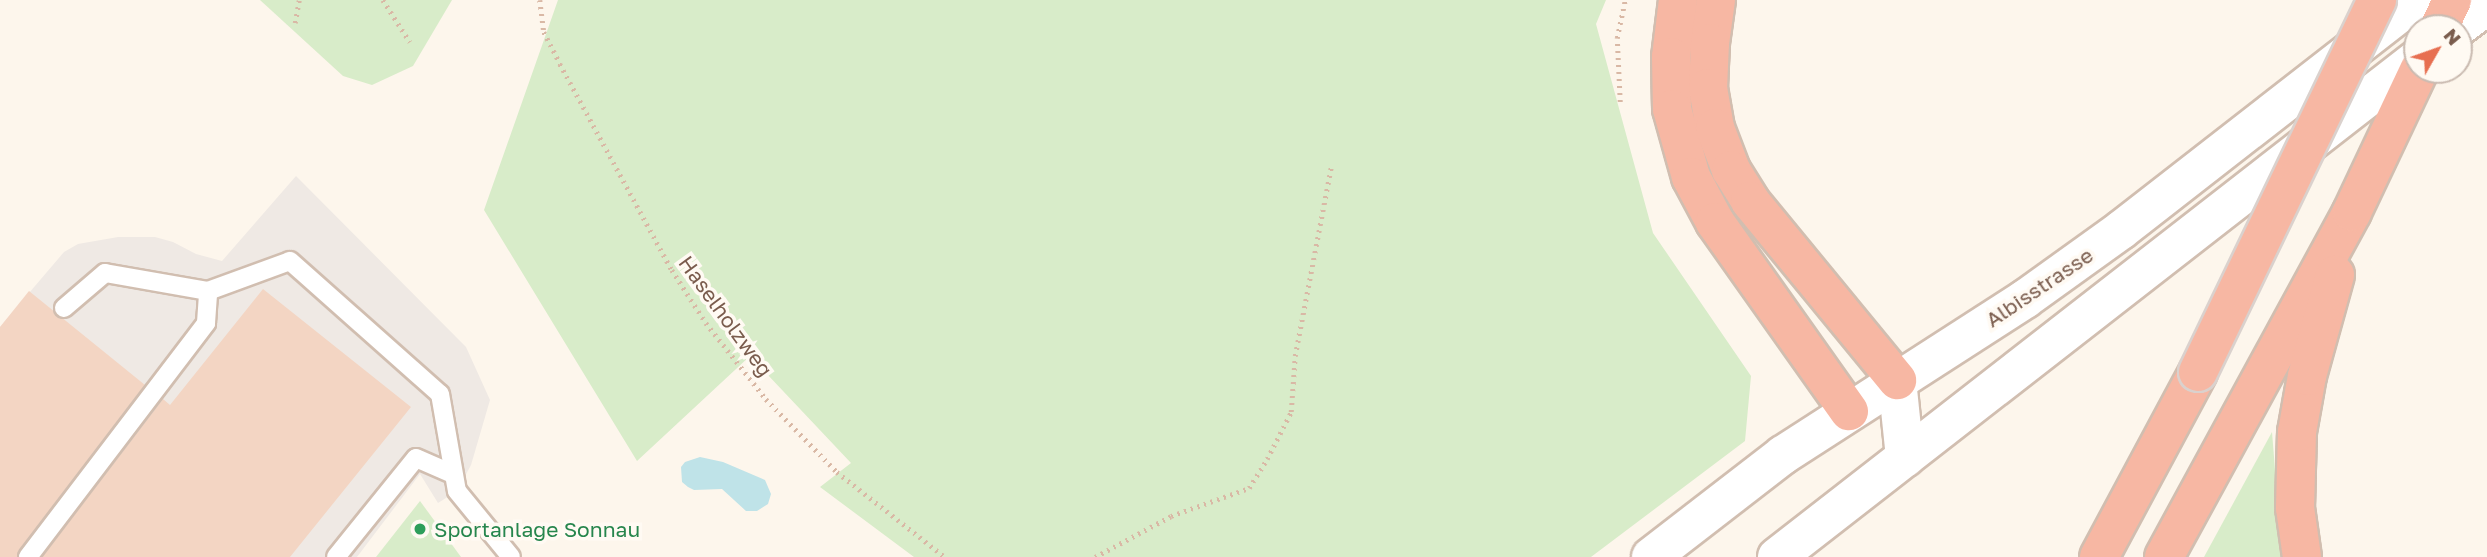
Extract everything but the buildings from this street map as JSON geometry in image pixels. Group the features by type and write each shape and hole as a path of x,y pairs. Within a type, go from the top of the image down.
{"highway":[{"path":"1678,0 1671,57 1672,109 1691,177 1715,222 1849,411"},
{"path":"1716,0 1708,88 1715,128 1731,170 1750,201 1897,380"},
{"path":"2347,66 2362,0"},
{"path":"2099,557 2197,372 2377,0"},
{"path":"2164,557 2326,272 2412,84"},
{"path":"2302,557 2295,508 2297,432 2326,272"}],"main road":[{"name":"Albisstrasse","path":"1651,557 1783,455 2025,299 2121,230 2416,0"},
{"path":"2473,16 2487,5"},
{"path":"1777,557 2403,70"},
{"path":"1897,380 1905,458"},
{"path":"1849,411 1905,458"}],"lane":[{"path":"64,307 105,273 208,291 290,261 440,394 457,491 511,557"},
{"path":"28,557 206,323 208,291"},
{"path":"336,557 416,458 453,474"}],"path":[{"path":"295,23 299,0"},
{"path":"383,0 411,42"},
{"name":"Haselholzweg","path":"540,0 544,32 560,64 672,270 706,323 766,399 837,472 945,557"},
{"path":"1620,102 1617,38 1625,0"},
{"path":"1095,557 1171,516 1249,488 1267,459 1291,412 1295,356 1331,167"}],"shaded area":[{"path":"296,176 466,347 490,400 471,465 457,491 438,503 420,474 357,557 0,557 0,327 64,252 78,244 118,237 155,237 173,242 196,254 222,261"}],"green space":[{"path":"260,0 452,0 413,66 372,85 343,76"},
{"path":"558,0 1606,0 1596,24 1653,233 1751,376 1745,441 1591,557 914,557 820,487 851,463 750,356 637,461 484,210"},
{"path":"2272,432 2282,557 2204,557"},
{"name":"Sportanlage Sonnau","path":"420,501 461,557 376,557"}],"water":[{"path":"700,457 723,462 765,480 771,494 768,504 757,511 746,511 722,489 694,490 688,487 682,482 681,467 685,462"}],"place":[{"name":"Sportanlage Sonnau","path":"420,529"}]}
